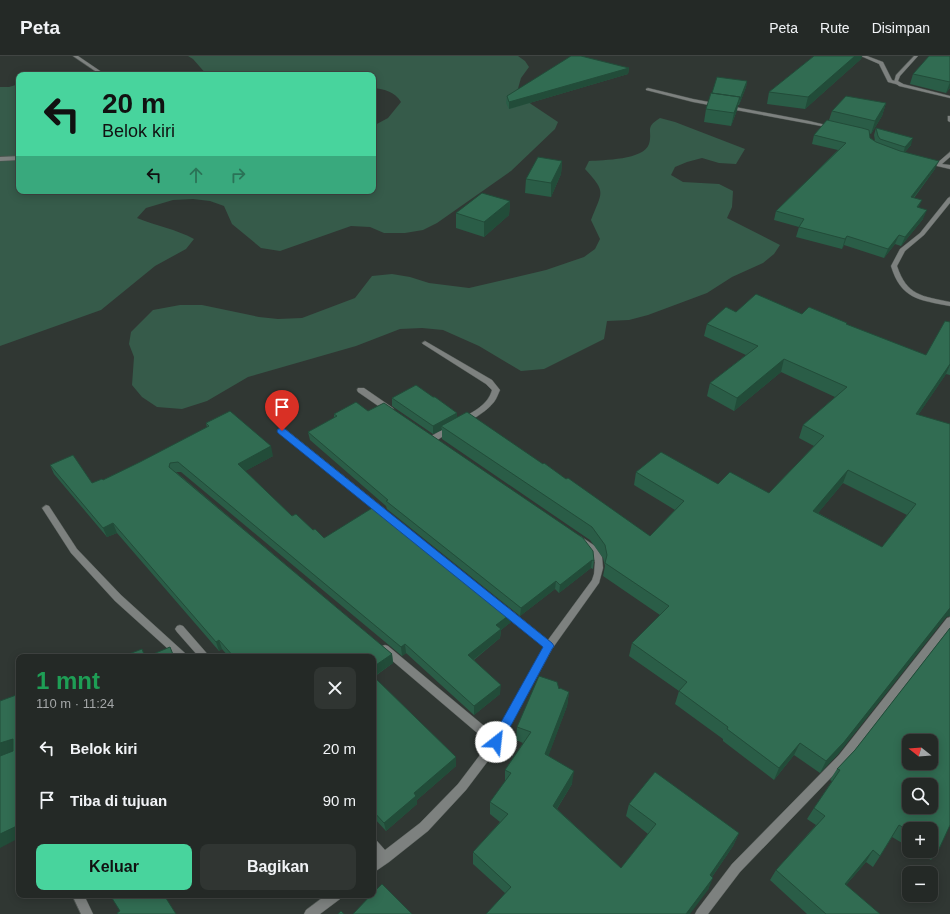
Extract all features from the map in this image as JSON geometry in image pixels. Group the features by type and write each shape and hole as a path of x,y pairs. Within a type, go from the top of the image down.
{"street":[{"path":"75,56 99,72"},
{"path":"863,56 881,63 890,81 900,85 950,97"},
{"path":"900,85 896,79 916,56"},
{"path":"648,89 679,98 775,114 841,129"},
{"path":"950,117 950,121"},
{"path":"938,165 950,154"},
{"path":"0,159 16,158"},
{"path":"923,162 950,167"},
{"path":"950,199 922,234 902,250 894,266 902,287 912,294 950,304"},
{"path":"425,344 488,382 496,390 495,397 487,406 433,439"},
{"path":"361,390 400,417"},
{"path":"282,431 387,516"},
{"path":"46,508 74,551 118,598 180,654"},
{"path":"376,865 424,827 462,787 496,742 549,646 596,582 599,571 599,557 586,543 574,534"},
{"path":"499,606 549,646"},
{"path":"701,914 736,868 843,758 950,621"},
{"path":"180,629 202,654"},
{"path":"380,644 496,742"},
{"path":"376,848 385,858"},
{"path":"79,898 87,914"},
{"path":"310,914 332,898"}],"green space":[{"path":"188,56 518,56 525,61 529,67 521,78 517,92 531,104 558,122 555,129 511,171 437,223 423,230 405,233 384,233 370,227 351,226 280,251 261,248 232,224 224,206 210,201 193,199 173,200 146,208 137,218 194,239 186,249 155,266 101,310 0,346 0,87 16,85 16,194 376,194 376,124 388,118 401,102 396,96 389,92 376,88 376,72 204,72 193,59"},
{"path":"660,118 675,122 745,149 736,164 719,163 702,158 675,167 671,175 683,182 719,184 733,191 732,207 727,218 780,245 774,254 763,263 732,277 707,293 648,315 629,320 607,321 604,339 544,369 521,371 479,346 443,330 422,328 400,329 356,346 248,377 207,401 182,409 157,407 142,397 132,385 134,357 129,344 131,332 153,310 180,305 202,305 259,317 278,319 302,318 355,298 372,276 392,274 410,277 429,283 469,288 546,270 584,257 595,249 600,239 591,220 600,197 600,193 597,183 585,169 589,161 632,156 646,149 649,144 652,124"}],"building":[{"path":"571,56 581,56 629,68 509,102 507,96"},
{"path":"814,56 855,56 808,97 769,92"},
{"path":"929,56 950,56 950,82 913,74"},
{"path":"717,77 747,81 740,99 740,97 712,93"},
{"path":"711,93 740,97 734,113 706,109"},
{"path":"846,96 886,103 875,121 832,111"},
{"path":"827,120 869,130 870,138 876,142 900,151 939,161 911,197 922,200 917,207 927,210 905,237 899,235 888,249 847,236 845,239 799,227 804,219 776,211 846,143 814,135"},
{"path":"876,128 913,138 905,147 880,139"},
{"path":"538,157 562,161 551,183 526,179"},
{"path":"482,193 510,201 484,222 456,213"},
{"path":"756,294 802,314 809,307 847,323 846,324 926,355 945,321 950,322 950,364 916,414 950,424 950,608 844,742 826,761 800,743 779,768 727,729 728,727 679,691 687,682 632,643 669,606 605,563 607,555 605,545 592,527 441,426 467,412 543,464 544,463 566,479 568,478 650,536 684,501 636,472 661,452 718,484 730,472 769,493 824,436 803,425 847,387 784,359 737,398 710,383 758,346 707,324 726,307 736,312","holes":["848,470 916,504 882,547 813,511"]},
{"path":"416,385 457,413 433,426 392,398"},
{"path":"356,402 368,411 384,403 583,538 593,551 594,561 592,560 560,585 556,581 521,608 386,501 388,500 308,432 337,416 334,414"},
{"path":"230,411 271,446 238,464 292,516 296,514 324,538 377,505 512,613 496,625 501,629 468,655 501,685 474,706 405,644 401,647 178,462 170,463 169,467 392,654 376,665 376,654 231,654 219,640 216,642 113,523 103,528 50,465 73,455 92,483 102,479 103,480 140,462 209,426 206,423"},
{"path":"950,628 950,825 939,849 938,822 902,822 902,827 899,825 880,856 873,850 845,884 880,914 826,914 776,870 825,816 814,808 840,770 837,769 855,750"},
{"path":"170,647 173,654 153,654"},
{"path":"142,649 144,654 129,654"},
{"path":"539,676 557,682 559,689 560,688 569,692 545,754 574,771 553,806 621,868 656,824 629,804 655,772 739,833 710,875 713,878 686,914 486,914 511,887 473,852 508,814 490,802 511,773 505,770 531,732 517,727"},
{"path":"376,679 456,757 414,793 416,796 384,823 376,814"},
{"path":"16,695 16,826 0,834 0,756 13,751 13,739 0,743 0,701"},
{"path":"382,884 412,914 353,914 368,898 376,898 376,890"},
{"path":"112,898 166,898 176,914 117,913 120,911"}],"route":[{"path":"282,431 549,646 496,742"}]}
